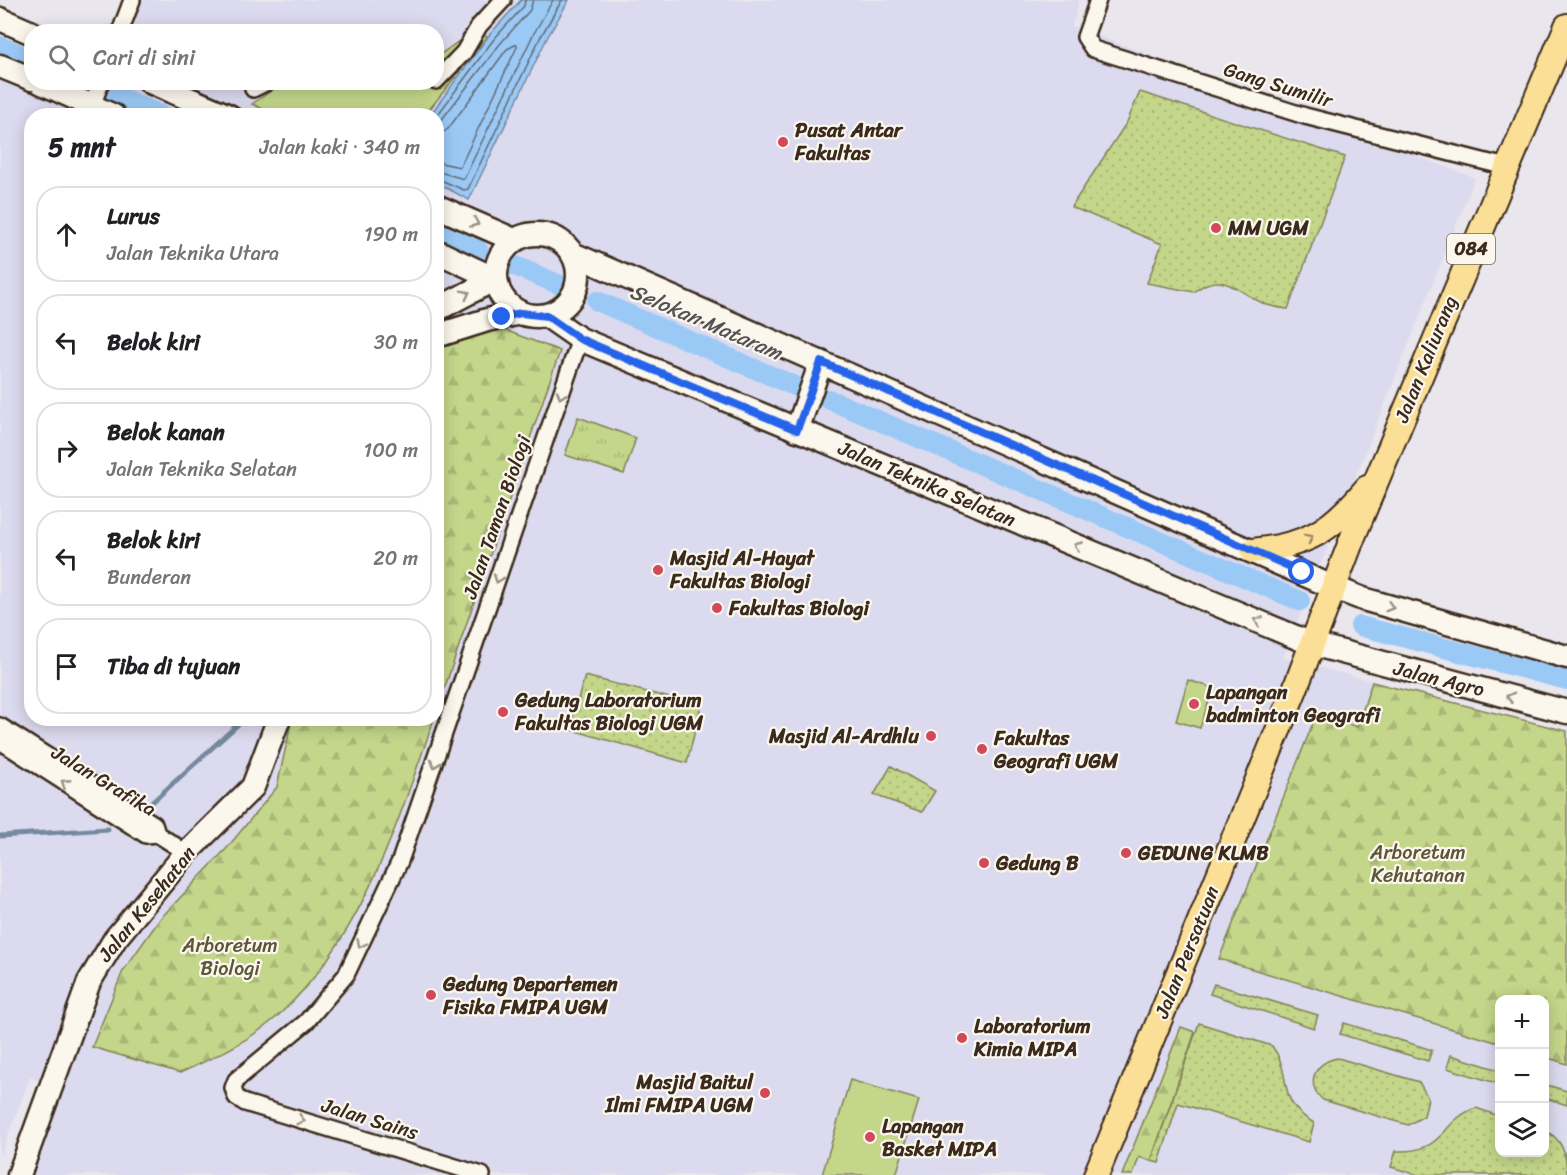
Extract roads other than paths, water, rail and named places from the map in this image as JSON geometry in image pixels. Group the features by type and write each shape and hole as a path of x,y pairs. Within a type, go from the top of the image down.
{"main road":[{"path":"0,19 24,30"},
{"name":"Jalan Kaliurang","path":"1315,636 1506,167 1567,26"},
{"path":"0,66 24,76"},
{"path":"74,90 96,95 107,108"},
{"path":"169,90 210,108"},
{"path":"444,212 503,258"},
{"path":"444,304 503,258 540,234 553,237 565,244 573,254 579,279 569,303 547,316 521,313 486,320 444,333"},
{"path":"444,252 503,258"},
{"path":"573,254 818,371 1253,551 1331,594 1363,599 1567,657"},
{"path":"503,258 503,300 521,313"},
{"name":"Jalan Teknika Selatan","path":"547,316 580,339 797,430 1315,636"},
{"path":"797,430 818,371"},
{"path":"1253,551 1284,548 1309,539 1343,513 1380,473"},
{"name":"Jalan Agro","path":"1315,636 1567,712"},
{"name":"Jalan Persatuan","path":"1096,1175 1315,636"},
{"name":"Jalan Kesehatan","path":"14,1169 54,1040 88,955 103,932 173,844 238,782 261,726"},
{"name":"Jalan Kesehatan","path":"173,844 253,787 276,726"}],"street":[{"path":"123,24 132,0"},
{"path":"444,73 464,52 479,26 502,0"},
{"name":"Gang Sumilir","path":"1098,0 1085,37 1093,49 1305,116 1506,167"},
{"name":"Jalan Taman Biologi","path":"245,1103 238,1099 233,1091 235,1083 302,1026 346,975 400,861 580,339"},
{"name":"Jalan Grafika","path":"0,726 140,824 146,835 173,844"},
{"name":"Jalan Grafika","path":"0,741 120,811"},
{"name":"Jalan Sains","path":"245,1103 482,1175"}],"water":[{"path":"521,0 569,0 546,40 469,200 444,187 444,108 435,108 490,34"}],"waterway":[{"path":"0,46 24,56"},
{"path":"105,91 144,108"},
{"path":"444,235 478,250"},
{"path":"515,266 565,287"},
{"name":"Selokan Mataram","path":"597,301 797,387"},
{"name":"Selokan Mataram","path":"828,399 1300,601"},
{"name":"Selokan Mataram","path":"1360,626 1567,680"},
{"path":"148,806 236,726"},
{"path":"0,836 108,829"}],"place":[{"name":"Pusat Antar Fakultas","path":"783,142"},
{"name":"MM UGM","path":"1216,228"},
{"name":"Masjid Al-Hayat Fakultas Biologi","path":"658,570"},
{"name":"Fakultas Biologi","path":"717,608"},
{"name":"Lapangan badminton Geografi","path":"1194,704"},
{"name":"Gedung Laboratorium Fakultas Biologi UGM","path":"503,712"},
{"name":"Masjid Al-Ardhlu","path":"931,736"},
{"name":"Fakultas Geografi UGM","path":"982,749"},
{"name":"GEDUNG KLMB","path":"1126,853"},
{"name":"Gedung B","path":"984,863"},
{"name":"Gedung Departemen Fisika FMIPA UGM","path":"431,995"},
{"name":"Laboratorium Kimia MIPA","path":"962,1038"},
{"name":"Masjid Baitul Ilmi FMIPA UGM","path":"765,1093"},
{"name":"Lapangan Basket MIPA","path":"870,1137"}],"park label":[{"name":"Arboretum Kehutanan","path":"1418,864"},
{"name":"Arboretum Biologi","path":"230,956"}]}
